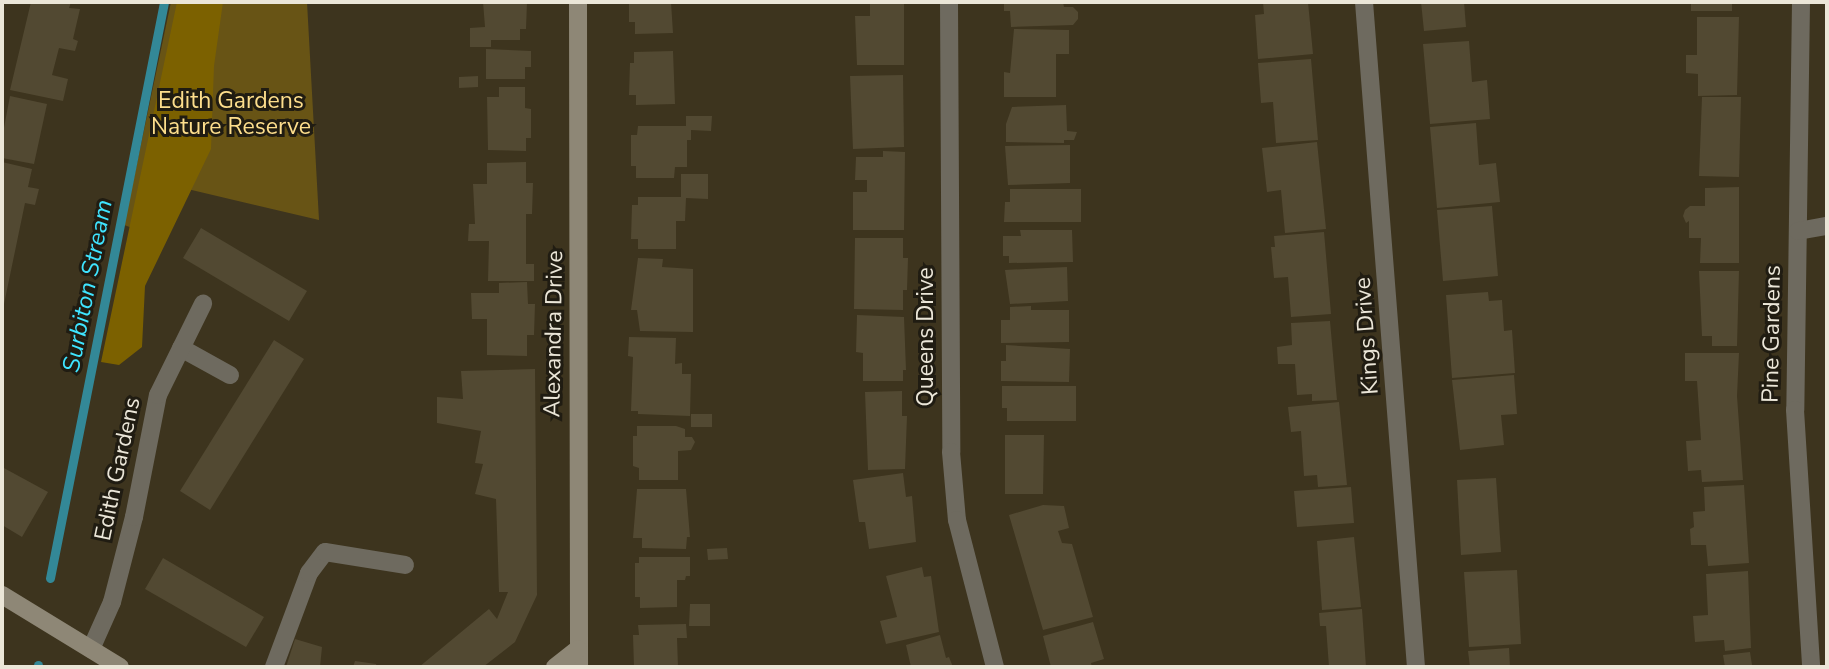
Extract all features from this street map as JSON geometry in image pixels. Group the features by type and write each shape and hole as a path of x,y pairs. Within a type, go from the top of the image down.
{"street":[{"name":"Alexandra Drive","path":"579,2 579,667"},
{"name":"Queens Drive","path":"949,2 951,452 957,520 995,667"},
{"name":"Kings Drive","path":"1364,2 1416,667"},
{"name":"Pine Gardens","path":"1801,2 1795,410 1811,667"},
{"path":"1798,231 1827,226"},
{"name":"Edith Gardens","path":"90,649 112,602 134,517 158,395 203,304"},
{"path":"181,348 230,374"},
{"path":"274,667 309,573 325,552 405,565"},
{"path":"2,595 120,667"},
{"path":"555,667 578,649"}],"green space":[{"name":"Edith Gardens Nature Reserve","path":"171,2 307,2 319,220 179,187 158,237 124,225"}],"shaded area":[{"path":"177,2 223,2 214,66 211,149 145,286 142,347 119,365 101,362"}],"building":[{"path":"31,2 71,2 69,8 80,9 73,39 78,41 75,51 59,48 52,75 68,79 63,101 10,90"},
{"path":"483,2 527,2 526,29 520,29 520,40 491,40 491,47 470,47 470,28 485,27"},
{"path":"629,2 671,2 673,33 635,34 635,22 629,22"},
{"path":"870,2 904,2 904,65 857,65 855,16 870,16"},
{"path":"1004,2 1063,2 1064,7 1073,7 1078,12 1078,19 1073,25 1011,27 1010,11 1004,11"},
{"path":"1263,2 1308,2 1313,54 1258,59 1255,15 1264,14"},
{"path":"1421,2 1464,2 1466,27 1424,31"},
{"path":"1691,2 1732,2 1732,11 1691,11"},
{"path":"1697,17 1739,17 1737,95 1698,96 1698,74 1686,73 1686,55 1697,55"},
{"path":"1014,29 1069,30 1069,54 1056,54 1056,97 1004,97 1004,72 1010,73"},
{"path":"1469,41 1472,82 1487,80 1490,119 1430,124 1423,44"},
{"path":"486,49 531,51 531,67 525,67 525,79 486,79"},
{"path":"673,51 675,104 636,105 636,95 629,95 630,63 634,63 634,52"},
{"path":"1311,59 1318,140 1276,143 1273,102 1261,103 1258,63"},
{"path":"903,75 904,147 853,149 850,76"},
{"path":"478,76 478,87 459,88 459,77"},
{"path":"499,87 525,87 525,108 531,109 531,138 526,138 526,151 488,150 487,97 499,97"},
{"path":"10,96 47,104 34,164 2,158 2,138"},
{"path":"1702,97 1741,97 1739,177 1699,176"},
{"path":"1066,105 1067,131 1077,132 1074,140 1064,140 1064,143 1006,142 1006,124 1012,107"},
{"path":"686,116 712,116 711,131 691,130 691,140 687,140 687,167 675,167 674,178 636,178 636,166 631,166 631,135 637,135 638,126 686,126"},
{"path":"1476,123 1479,165 1496,163 1500,202 1437,208 1430,127"},
{"path":"1317,142 1326,229 1285,233 1281,190 1267,192 1262,148"},
{"path":"1070,145 1070,183 1008,185 1005,146"},
{"path":"883,151 905,152 904,230 853,230 853,192 867,192 867,180 855,180 856,157 883,157"},
{"path":"2,162 32,169 28,187 39,189 35,205 25,203 3,309"},
{"path":"526,162 526,183 533,183 532,214 526,214 526,264 534,264 534,281 488,281 489,241 468,241 469,224 475,224 473,184 487,184 487,163"},
{"path":"681,174 708,174 708,199 686,198 685,221 676,221 676,249 638,249 638,239 631,239 632,205 638,205 638,197 681,197"},
{"path":"1739,187 1739,263 1700,263 1701,238 1689,238 1689,221 1686,223 1683,216 1685,210 1690,206 1705,206 1705,188"},
{"path":"1010,189 1081,189 1081,222 1004,222 1005,202 1010,202"},
{"path":"1492,206 1498,276 1443,281 1437,210"},
{"path":"201,228 307,291 289,321 183,258"},
{"path":"1020,230 1072,230 1073,262 1009,263 1009,256 1003,256 1003,236 1021,236"},
{"path":"1324,232 1331,314 1291,317 1288,277 1274,278 1271,247 1275,247 1274,236"},
{"path":"855,238 903,238 903,258 908,258 903,310 854,309"},
{"path":"638,258 663,259 662,267 693,269 693,332 640,331 637,310 631,310"},
{"path":"1067,267 1068,301 1010,304 1005,270"},
{"path":"1699,271 1739,271 1737,346 1712,346 1712,336 1702,336"},
{"path":"527,282 528,304 535,304 534,335 527,335 527,356 487,355 487,319 472,319 471,293 499,293 499,283"},
{"path":"1488,292 1489,301 1502,300 1504,331 1512,330 1515,373 1452,378 1446,295"},
{"path":"1031,306 1031,310 1069,310 1069,342 1001,343 1001,320 1010,320 1010,307"},
{"path":"857,315 904,317 906,370 903,370 903,381 863,381 863,353 856,352"},
{"path":"1330,321 1337,400 1312,401 1312,394 1297,395 1295,364 1278,364 1277,347 1292,345 1291,323"},
{"path":"629,337 676,338 675,364 682,363 682,374 691,374 690,416 638,414 638,411 631,411 633,357 628,356"},
{"path":"274,340 304,359 210,510 180,491"},
{"path":"1006,345 1070,349 1069,382 1001,381 1001,361 1006,361"},
{"path":"1685,353 1739,353 1737,396 1743,480 1702,482 1701,470 1688,471 1686,441 1701,440 1697,381 1685,381"},
{"path":"535,369 537,595 515,642 483,667 419,667 489,609 497,619 508,592 499,592 496,499 475,494 483,464 475,463 481,431 437,423 437,397 463,399 461,371"},
{"path":"1514,375 1517,414 1501,415 1504,445 1460,450 1452,380"},
{"path":"1002,386 1076,386 1076,421 1007,421 1007,408 1002,408"},
{"path":"902,391 902,416 907,416 905,469 868,470 865,392"},
{"path":"1339,402 1347,485 1318,487 1317,475 1304,476 1301,431 1291,432 1288,407"},
{"path":"691,414 712,414 712,427 691,427"},
{"path":"637,426 676,426 685,429 685,437 692,437 695,442 691,450 678,451 678,480 639,480 639,468 633,466 633,436 637,436"},
{"path":"1005,435 1044,435 1043,494 1005,494"},
{"path":"2,467 48,492 22,537 2,525"},
{"path":"903,473 906,497 912,496 916,542 869,549 865,522 859,522 853,480"},
{"path":"1496,478 1501,552 1461,555 1457,480"},
{"path":"1744,485 1749,563 1708,566 1706,545 1691,545 1690,529 1694,527 1693,512 1705,511 1704,487"},
{"path":"1351,487 1354,523 1297,527 1294,491"},
{"path":"637,489 686,489 690,537 687,537 686,549 642,548 642,538 633,538"},
{"path":"1043,505 1064,506 1069,528 1058,531 1062,543 1072,544 1093,617 1043,630 1009,515"},
{"path":"1354,537 1361,607 1322,610 1317,541"},
{"path":"727,548 728,559 708,560 707,549"},
{"path":"639,557 690,557 690,576 686,576 685,580 677,580 677,607 640,608 640,597 635,597 635,563 639,563"},
{"path":"163,558 264,617 246,647 145,589"},
{"path":"922,567 924,577 931,576 939,632 886,644 880,621 897,617 886,576"},
{"path":"1517,570 1521,644 1469,647 1464,572"},
{"path":"1748,571 1751,648 1725,651 1724,640 1695,642 1693,616 1708,615 1706,574"},
{"path":"690,604 710,604 710,626 689,626"},
{"path":"1362,609 1366,667 1329,667 1326,626 1320,626 1319,613"},
{"path":"1093,622 1104,659 1091,663 1092,667 1051,667 1043,636"},
{"path":"686,624 687,638 677,638 678,667 634,667 633,635 639,635 638,625"},
{"path":"940,635 946,658 949,657 953,667 911,667 906,645"},
{"path":"295,639 322,647 320,667 286,667"},
{"path":"1509,648 1510,667 1470,667 1468,651"},
{"path":"1750,652 1752,665 1725,667 1723,655"},
{"path":"355,661 376,664 377,667 353,667"}],"waterway":[{"name":"Surbiton Stream","path":"50,578 164,2"}]}
